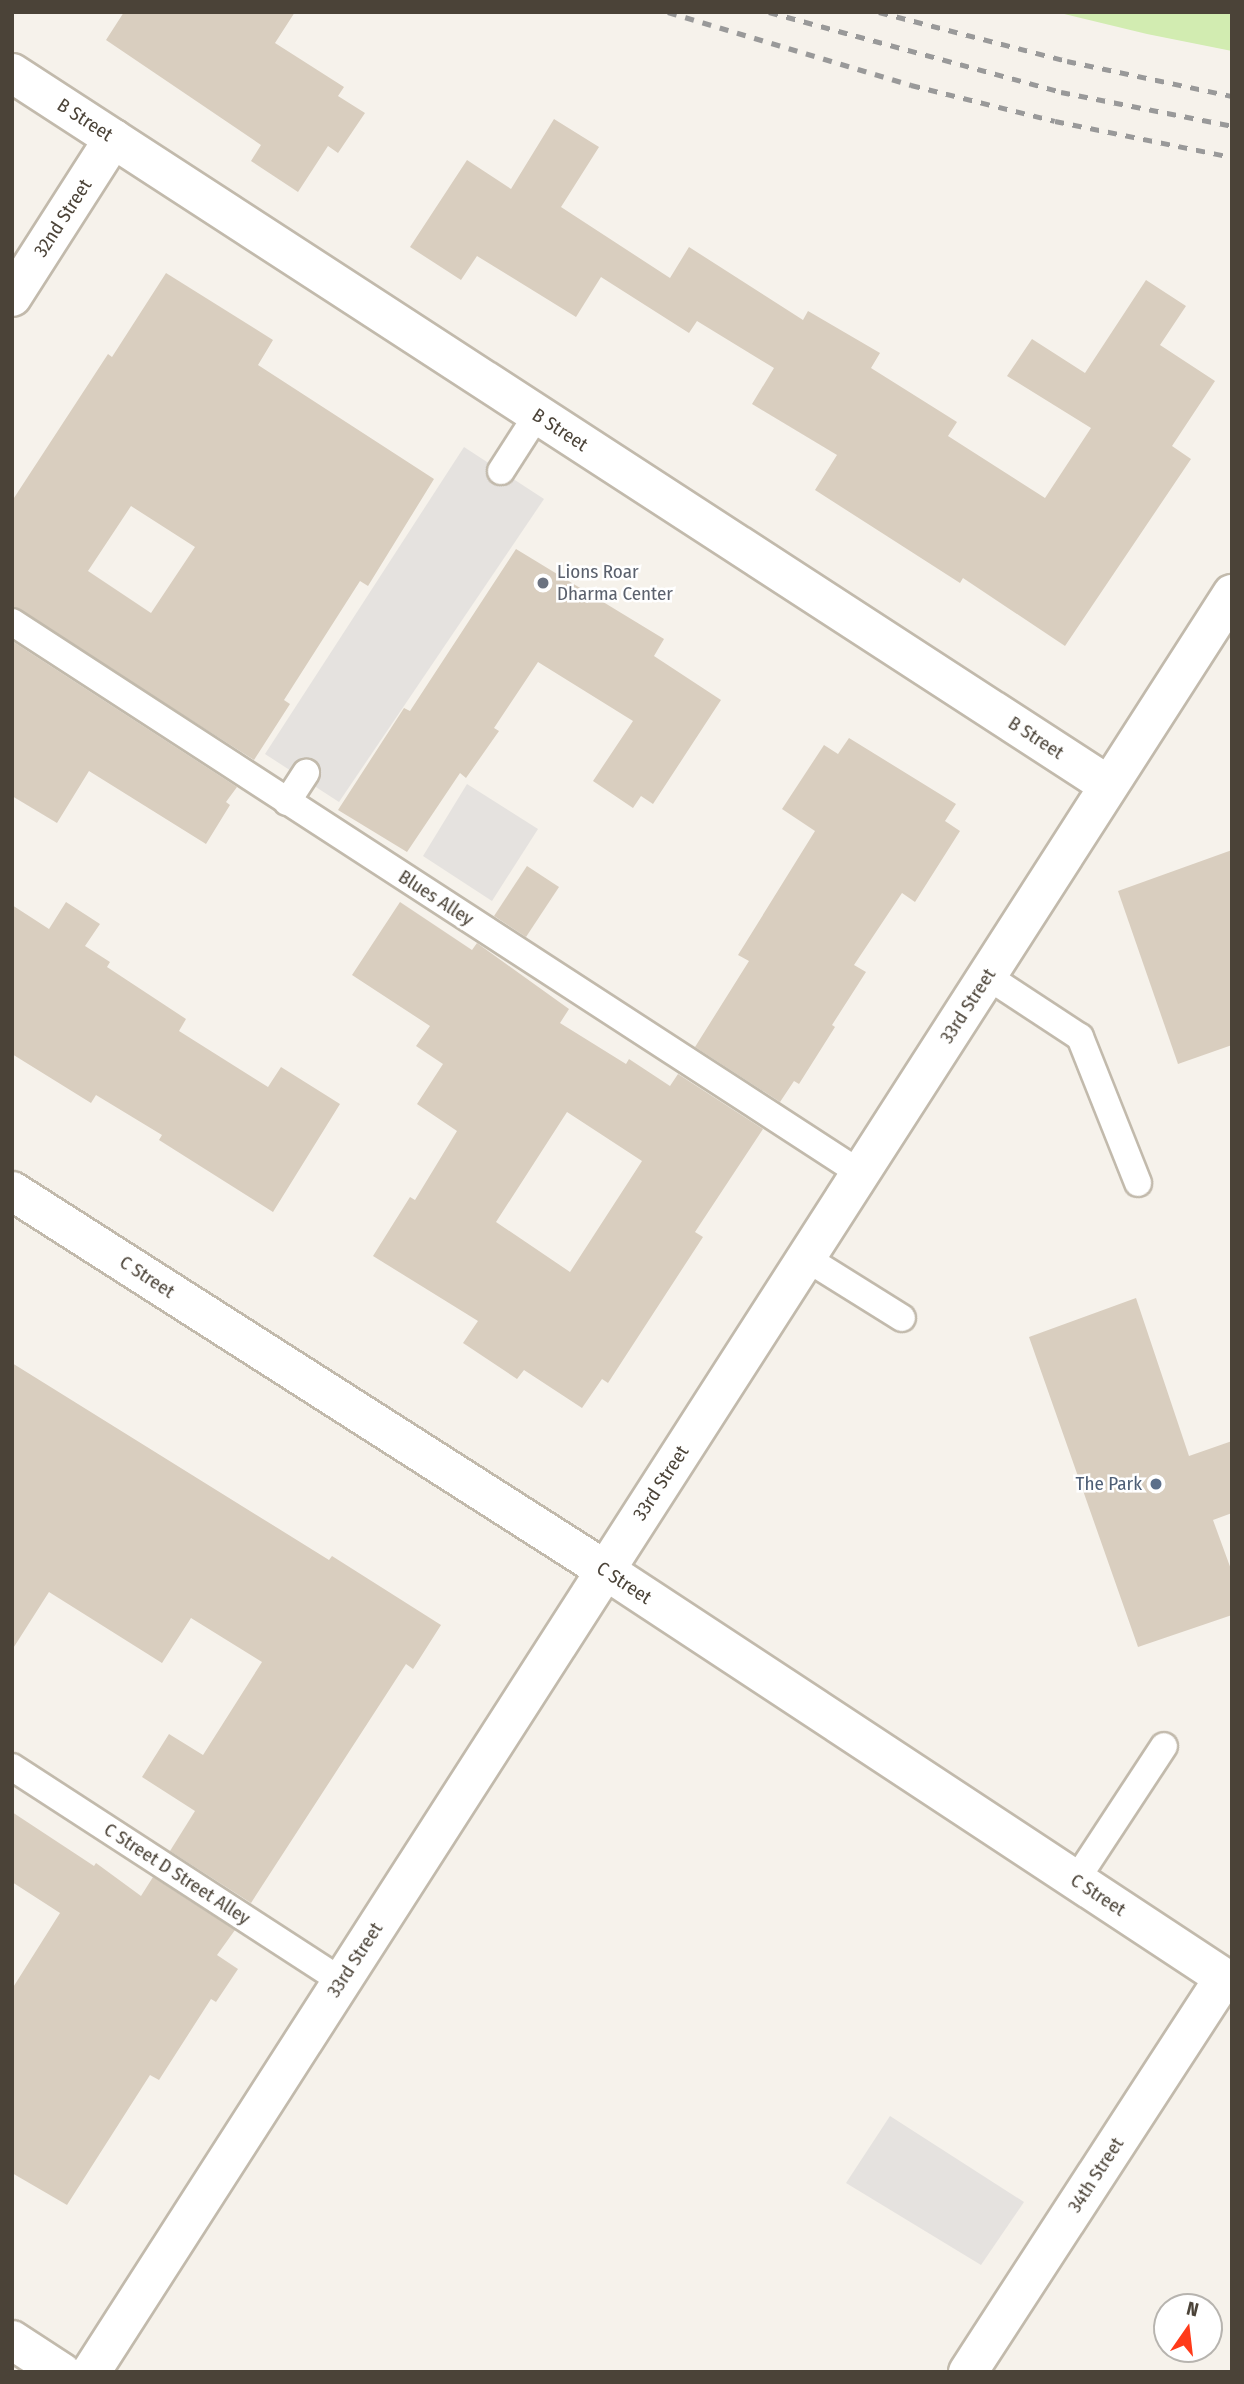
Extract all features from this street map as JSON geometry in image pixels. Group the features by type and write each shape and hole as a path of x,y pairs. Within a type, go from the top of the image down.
{"street":[{"name":"B Street","path":"12,73 1108,785"},
{"name":"32nd Street","path":"12,297 113,139"},
{"name":"33rd Street","path":"91,2372 1108,785 1226,615"},
{"name":"C Street","path":"12,1191 605,1570 1228,1981"},
{"name":"34th Street","path":"968,2372 1228,1981"},
{"path":"12,2340 61,2372"}],"lane":[{"path":"501,471 537,415"},
{"name":"Blues Alley","path":"12,622 860,1173"},
{"path":"287,802 306,773"},
{"path":"987,976 1080,1037 1138,1183"},
{"path":"806,1258 902,1318"},
{"path":"1076,1880 1164,1746"},
{"name":"C Street D Street Alley","path":"12,1767 342,1981"}],"green space":[{"path":"1056,12 1232,12 1232,51 1147,34"}],"shaded area":[{"path":"464,447 544,499 339,802 265,754"},
{"path":"467,784 538,829 492,901 423,856"},
{"path":"890,2116 1024,2202 981,2265 846,2183"}],"building":[{"path":"124,12 295,12 275,43 344,87 338,96 365,113 338,153 328,146 298,192 251,161 261,145 106,40"},
{"path":"554,119 599,147 561,207 670,278 689,247 803,320 808,311 880,353 871,368 957,422 948,436 1045,498 1091,428 1007,376 1032,339 1085,373 1146,280 1186,306 1160,345 1215,381 1172,446 1191,459 1065,646 963,578 960,583 815,490 837,455 752,404 774,368 697,321 689,333 601,277 576,317 477,256 461,280 410,247 467,160 511,189"},
{"path":"166,273 273,340 258,365 434,479 368,586 360,581 284,700 290,704 254,760 12,606 12,501 108,354 112,357","holes":["131,506 195,547 151,613 88,571"]},
{"path":"516,549 664,639 654,656 721,700 653,804 641,796 633,808 593,781 633,721 538,662 494,728 499,731 466,778 460,773 407,852 338,810 404,708 410,711"},
{"path":"12,641 237,787 226,802 230,805 206,844 89,771 57,823 12,796"},
{"path":"849,738 956,804 945,821 960,831 915,902 902,893 854,965 866,972 799,1084 794,1081 780,1102 695,1047 749,961 738,955 815,831 782,809 824,745 838,754"},
{"path":"1232,850 1232,1045 1178,1064 1118,891"},
{"path":"527,866 559,887 526,937 494,916"},
{"path":"66,902 100,924 85,946 110,962 107,967 186,1019 179,1031 268,1087 281,1067 340,1104 273,1212 159,1140 162,1135 96,1095 91,1103 12,1054 12,905 49,929"},
{"path":"400,902 472,950 477,943 569,1009 560,1023 626,1064 629,1059 670,1086 678,1074 763,1129 695,1232 703,1237 608,1383 602,1379 582,1408 524,1370 517,1379 463,1343 478,1321 373,1256 410,1197 415,1200 457,1131 417,1104 443,1064 416,1046 430,1026 352,975","holes":["567,1112 642,1161 570,1272 496,1222"]},
{"name":"The Park","path":"1136,1298 1189,1456 1232,1441 1232,1513 1213,1520 1232,1572 1232,1615 1138,1647 1029,1337"},
{"path":"12,1363 329,1560 332,1556 441,1625 413,1669 406,1664 251,1903 170,1851 195,1811 142,1777 169,1734 203,1755 262,1662 191,1618 162,1663 49,1592 12,1650"},
{"path":"12,1812 94,1866 96,1863 141,1896 153,1877 235,1930 217,1955 238,1969 216,2002 211,1999 159,2080 150,2075 67,2205 12,2173 12,1989 60,1913 12,1882"}],"railway":[{"path":"668,12 911,85 1055,121 1232,157"},
{"path":"769,12 1061,92 1232,126"},
{"path":"879,12 1067,61 1232,96"}],"place":[{"name":"Lions Roar Dharma Center","path":"543,583"},
{"name":"The Park","path":"1156,1484"}]}
